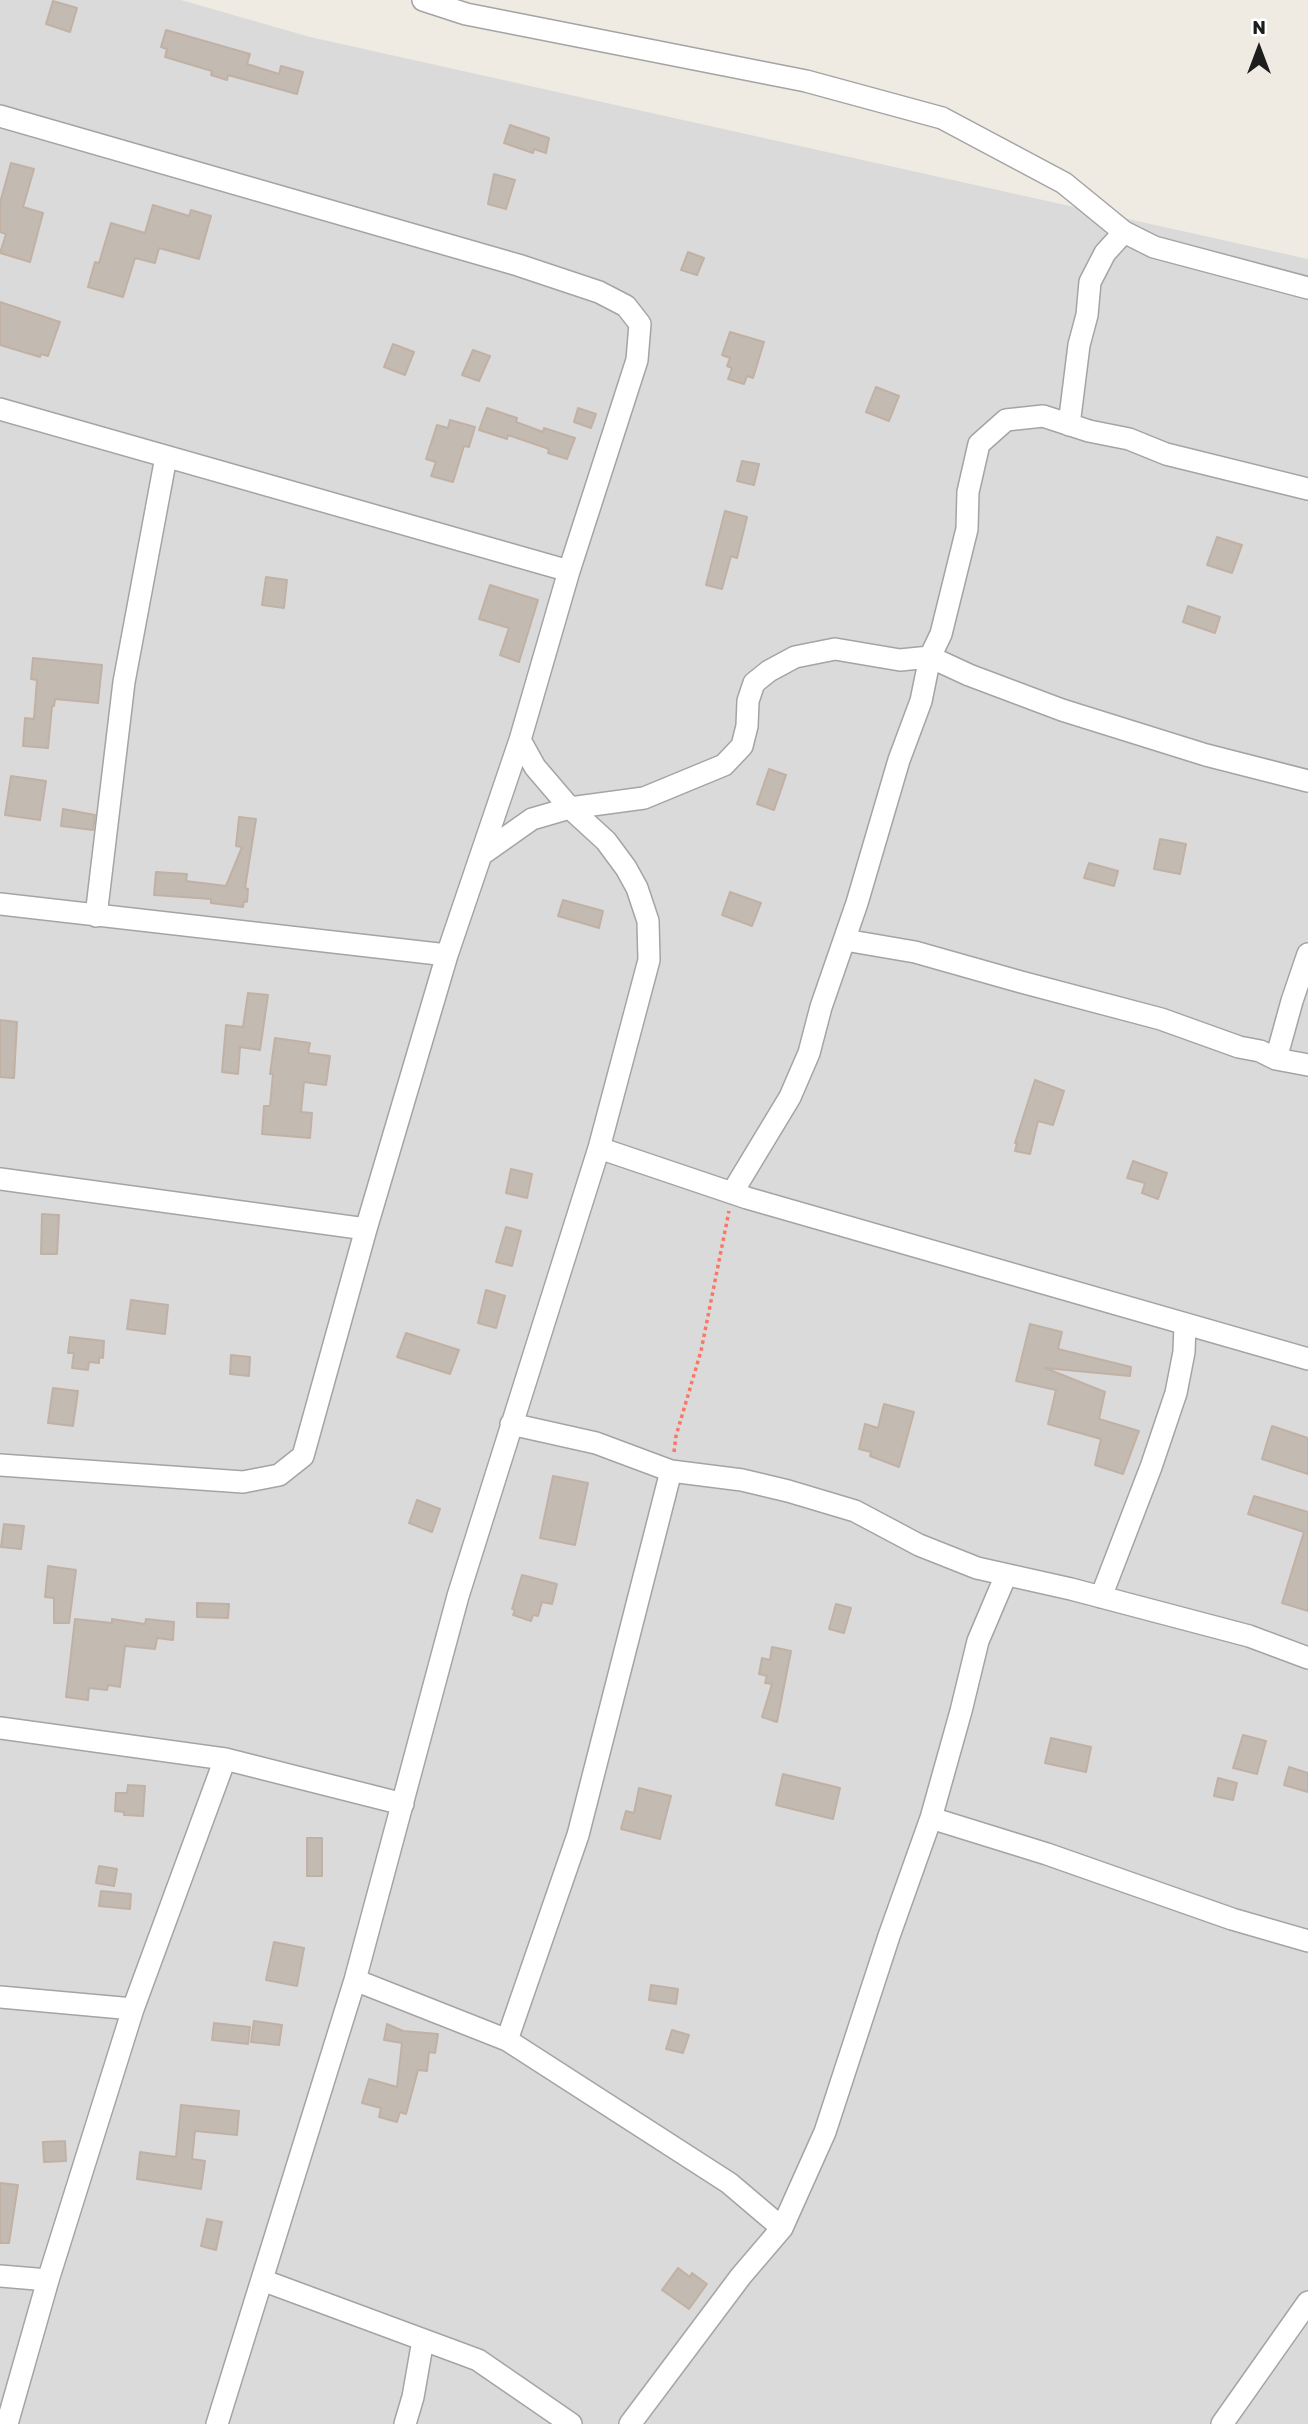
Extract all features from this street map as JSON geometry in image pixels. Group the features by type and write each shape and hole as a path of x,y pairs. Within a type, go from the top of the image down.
{"street":[{"path":"423,0 466,14 806,81 942,118 1064,183 1124,232 1154,247 1308,288"},
{"path":"0,116 518,265 599,292 626,306 640,324 637,360 569,571 520,740 447,954 303,1456 279,1475 243,1482 0,1465"},
{"path":"1069,425 1090,282 1105,253 1124,232"},
{"path":"0,409 569,571"},
{"path":"732,1194 790,1097 809,1054 821,1007 845,940 899,760 921,701 930,657 941,634 967,529 968,492 979,444 1006,420 1043,416 1129,439 1166,454 1308,489"},
{"path":"96,916 124,682 166,457"},
{"path":"481,855 532,819 570,808 644,798 724,765 742,746 747,726 748,701 754,682 795,657 835,649 900,660 930,657 969,675 1062,710 1206,755 1308,781"},
{"path":"921,701 938,685 969,675"},
{"path":"216,2424 355,1980 458,1597 599,1148 649,960 648,921 637,888 626,868 606,842 570,808 534,767 520,740"},
{"path":"0,904 447,954"},
{"path":"845,940 915,952 1161,1019 1239,1047 1260,1051 1276,1059 1308,1065"},
{"path":"1276,1059 1308,954"},
{"path":"599,1148 732,1194 1308,1359"},
{"path":"0,1179 366,1229"},
{"path":"1101,1597 1147,1478 1176,1393 1184,1352 1185,1324"},
{"path":"511,1424 596,1443 671,1471 743,1480 788,1490 855,1511 919,1545 977,1568 1249,1636 1308,1658"},
{"path":"507,2040 578,1835 671,1471"},
{"path":"630,2424 741,2276 782,2228 825,2132 931,1818 978,1642 1006,1575"},
{"path":"0,1728 225,1759 403,1804"},
{"path":"7,2424 48,2280 133,2010 225,1759"},
{"path":"931,1818 1047,1854 1232,1919 1308,1941"},
{"path":"355,1980 507,2040 729,2183 782,2228"},
{"path":"0,1997 133,2010"},
{"path":"0,2276 48,2280"},
{"path":"262,2280 478,2360 571,2424"},
{"path":"1222,2424 1308,2302"},
{"path":"405,2424 413,2397 423,2340"}],"path":[{"path":"671,1471 676,1436 701,1351 732,1194"}],"shaded area":[{"path":"0,0 181,0 310,37 1308,259 1308,2424 0,2424"}],"building":[{"path":"53,1 77,8 70,32 46,24"},
{"path":"166,30 250,54 247,64 279,74 281,66 303,72 297,94 228,75 227,80 211,75 212,71 165,57 167,49 161,47"},
{"path":"510,125 549,138 546,153 534,149 533,153 504,143"},
{"path":"11,163 34,169 23,207 43,213 30,262 0,253 6,234 0,232 0,203"},
{"path":"494,174 515,180 506,209 488,204"},
{"path":"153,205 189,216 191,210 211,216 199,259 159,248 155,263 135,258 123,297 88,287 95,262 99,263 111,223 145,233"},
{"path":"688,252 704,258 697,275 681,270"},
{"path":"0,302 60,322 48,356 41,354 40,357 0,345"},
{"path":"730,332 764,342 753,378 747,376 744,384 728,379 732,368 727,366 730,358 722,355"},
{"path":"393,344 414,352 405,375 384,367"},
{"path":"473,350 490,356 479,381 462,375"},
{"path":"876,387 899,396 889,421 866,412"},
{"path":"487,408 517,418 516,422 543,432 544,428 575,438 567,459 548,453 549,449 508,435 507,439 479,430"},
{"path":"578,408 596,414 591,428 574,422"},
{"path":"450,420 475,427 469,447 464,446 453,482 431,476 436,462 426,459 437,425 448,428"},
{"path":"742,461 759,464 754,485 737,481"},
{"path":"725,511 747,517 737,558 731,556 722,589 706,585"},
{"path":"1217,537 1242,545 1232,573 1207,565"},
{"path":"266,577 287,580 284,608 262,605"},
{"path":"490,585 538,600 519,662 500,655 509,628 479,619"},
{"path":"1188,606 1220,617 1215,633 1183,622"},
{"path":"33,658 102,665 98,703 55,699 48,748 23,746 25,718 34,719 37,680 31,679"},
{"path":"769,769 786,775 774,810 757,804"},
{"path":"11,776 46,781 40,820 5,815"},
{"path":"63,809 95,815 93,830 61,826"},
{"path":"239,817 256,819 245,888 248,889 247,902 244,901 243,907 211,903 211,899 154,895 156,872 187,874 186,881 226,886 242,847 236,846"},
{"path":"1160,839 1186,844 1180,874 1154,869"},
{"path":"1089,863 1118,871 1114,886 1084,878"},
{"path":"730,892 761,903 752,926 722,915"},
{"path":"563,900 603,911 599,928 558,916"},
{"path":"248,993 268,995 260,1050 240,1047 238,1074 222,1072 226,1025 243,1027"},
{"path":"0,1020 17,1022 14,1078 0,1077"},
{"path":"275,1038 310,1043 308,1053 330,1056 326,1085 304,1082 301,1112 312,1113 310,1138 262,1134 264,1106 270,1106 273,1074 270,1074"},
{"path":"1035,1080 1064,1091 1053,1125 1038,1121 1030,1154 1015,1151 1015,1143"},
{"path":"1133,1161 1167,1173 1158,1199 1142,1193 1145,1183 1127,1178"},
{"path":"511,1169 532,1174 527,1198 506,1193"},
{"path":"42,1214 59,1215 57,1254 41,1254"},
{"path":"506,1227 521,1231 512,1266 496,1262"},
{"path":"486,1290 505,1296 496,1328 478,1323"},
{"path":"131,1300 168,1305 165,1334 127,1329"},
{"path":"1030,1324 1062,1332 1058,1349 1131,1367 1130,1376 1045,1368 1105,1392 1099,1419 1139,1431 1123,1474 1095,1465 1101,1439 1048,1424 1056,1390 1016,1381"},
{"path":"406,1333 459,1350 450,1374 397,1357"},
{"path":"70,1337 104,1341 103,1358 99,1357 99,1363 89,1362 88,1370 72,1368 74,1353 68,1353"},
{"path":"231,1355 250,1357 249,1376 230,1374"},
{"path":"53,1388 78,1391 73,1426 48,1423"},
{"path":"884,1404 914,1412 899,1467 870,1456 871,1452 859,1449 865,1424 878,1428"},
{"path":"1272,1426 1308,1438 1308,1474 1262,1459"},
{"path":"553,1476 588,1483 575,1545 540,1538"},
{"path":"1254,1496 1308,1512 1308,1611 1282,1603 1304,1532 1248,1514"},
{"path":"417,1500 440,1509 432,1532 409,1523"},
{"path":"4,1524 24,1526 21,1549 1,1547"},
{"path":"48,1566 76,1570 69,1623 54,1623 54,1598 45,1597"},
{"path":"522,1575 557,1584 552,1604 542,1602 538,1616 533,1615 531,1621 513,1615 515,1610 512,1609"},
{"path":"197,1603 229,1604 228,1618 197,1617"},
{"path":"836,1604 851,1608 844,1633 829,1629"},
{"path":"75,1619 112,1623 112,1619 145,1624 146,1619 174,1622 173,1640 157,1638 155,1649 125,1646 120,1687 108,1685 107,1690 89,1688 88,1700 66,1697"},
{"path":"772,1647 791,1651 777,1722 762,1717 772,1684 765,1683 767,1676 759,1674 762,1658 770,1660"},
{"path":"1243,1735 1266,1741 1257,1774 1233,1768"},
{"path":"1051,1738 1091,1747 1086,1772 1045,1763"},
{"path":"1289,1767 1308,1773 1308,1792 1284,1785"},
{"path":"783,1774 840,1788 833,1819 776,1805"},
{"path":"1218,1778 1237,1783 1233,1800 1214,1796"},
{"path":"128,1785 145,1786 143,1816 124,1815 124,1812 115,1811 116,1793 127,1793"},
{"path":"639,1788 671,1796 660,1839 621,1829 626,1811 634,1813"},
{"path":"307,1838 322,1838 322,1876 307,1876"},
{"path":"99,1866 117,1869 114,1886 96,1883"},
{"path":"101,1891 131,1894 130,1909 99,1906"},
{"path":"274,1942 304,1948 297,1986 266,1980"},
{"path":"651,1985 678,1989 676,2004 649,2000"},
{"path":"254,2021 282,2025 279,2045 251,2042"},
{"path":"214,2023 250,2027 248,2044 212,2040"},
{"path":"387,2024 403,2031 438,2034 435,2053 429,2052 427,2071 418,2070 406,2114 400,2112 397,2122 379,2117 381,2108 362,2103 369,2079 397,2087 402,2043 384,2040"},
{"path":"672,2030 689,2035 683,2053 666,2049"},
{"path":"181,2105 239,2111 237,2135 195,2131 192,2159 205,2161 201,2189 137,2179 140,2152 176,2157"},
{"path":"65,2141 66,2161 44,2162 43,2142"},
{"path":"0,2183 18,2185 9,2243 0,2243"},
{"path":"207,2219 222,2222 216,2250 201,2246"},
{"path":"678,2268 690,2277 692,2273 707,2284 689,2309 662,2290"}]}
